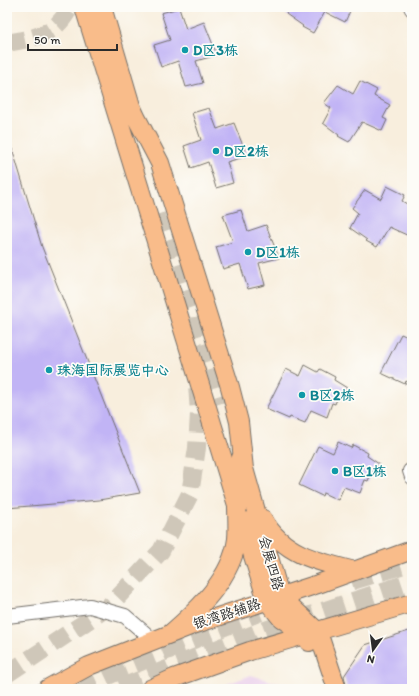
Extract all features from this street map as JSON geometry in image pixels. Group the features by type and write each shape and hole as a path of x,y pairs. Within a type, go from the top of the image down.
{"main road":[{"name":"会展四路","path":"84,7 237,505 274,598"},
{"path":"102,7 136,117 154,149 163,170 235,405 239,422 244,469"},
{"path":"225,402 244,469"},
{"name":"会展四路","path":"244,469 256,506 274,598"},
{"path":"162,638 206,602 224,574 237,540 237,505"},
{"path":"256,506 268,528 282,543 296,552 310,558 326,564 354,571"},
{"name":"银湾路辅路","path":"47,689 88,666 193,625 412,550"},
{"path":"274,598 281,618 312,633 337,689"},
{"path":"150,689 174,678 250,651 412,603"},
{"path":"312,633 327,689"}],"lane":[{"path":"412,470 410,471 412,477"},
{"path":"7,616 90,606 125,616 162,638"}],"shaded area":[{"path":"251,675 297,689 214,689"}],"building":[{"path":"290,7 342,7 350,11 345,22 325,12 313,33 302,27 303,26 286,14"},
{"name":"D区3栋","path":"179,8 186,29 204,22 217,55 196,61 203,83 186,87 178,61 161,67 154,45 170,40 161,13"},
{"path":"360,81 377,90 374,96 390,105 383,118 387,120 382,131 362,122 349,142 338,136 339,135 323,123 331,108 324,103 338,85 353,94"},
{"name":"D区2栋","path":"209,108 217,129 234,123 247,156 227,162 233,183 216,188 208,162 191,168 184,146 201,140 192,113"},
{"name":"珠海国际展览中心","path":"9,138 42,247 140,493 99,500 7,508 7,139"},
{"path":"387,186 405,195 402,201 412,207 412,230 409,236 389,227 377,247 366,241 367,240 350,228 358,213 352,208 365,190 381,199"},
{"name":"D区1栋","path":"241,210 248,231 266,225 279,258 259,263 265,285 248,289 240,264 223,269 216,247 233,242 223,215"},
{"path":"401,334 410,338 408,344 412,346 412,384 406,381 405,384 381,373"},
{"name":"B区2栋","path":"305,365 318,372 320,369 335,377 334,380 347,388 342,396 339,394 335,404 332,403 327,417 311,410 305,423 290,417 289,419 266,409 286,369 300,376"},
{"name":"B区1栋","path":"338,442 351,448 353,445 368,453 367,456 379,464 375,472 372,471 368,481 365,480 360,493 344,487 338,500 323,493 322,496 299,485 318,446 333,453"},
{"path":"412,630 412,689 347,689 344,676 365,645"}],"tunnel":[{"path":"7,43 44,34 58,24 70,7"},
{"path":"156,215 189,314 193,346"},
{"path":"199,317 225,402"},
{"path":"7,674 107,608 161,551 190,494 197,448 199,413 197,385"},
{"path":"351,580 412,561"},
{"path":"121,689 258,634 412,583"},
{"path":"77,689 115,671 259,611"}],"place":[{"name":"D区3栋","path":"185,50"},
{"name":"D区2栋","path":"216,151"},
{"name":"D区1栋","path":"248,252"},
{"name":"珠海国际展览中心","path":"49,370"},
{"name":"B区2栋","path":"302,395"},
{"name":"B区1栋","path":"335,471"}]}
